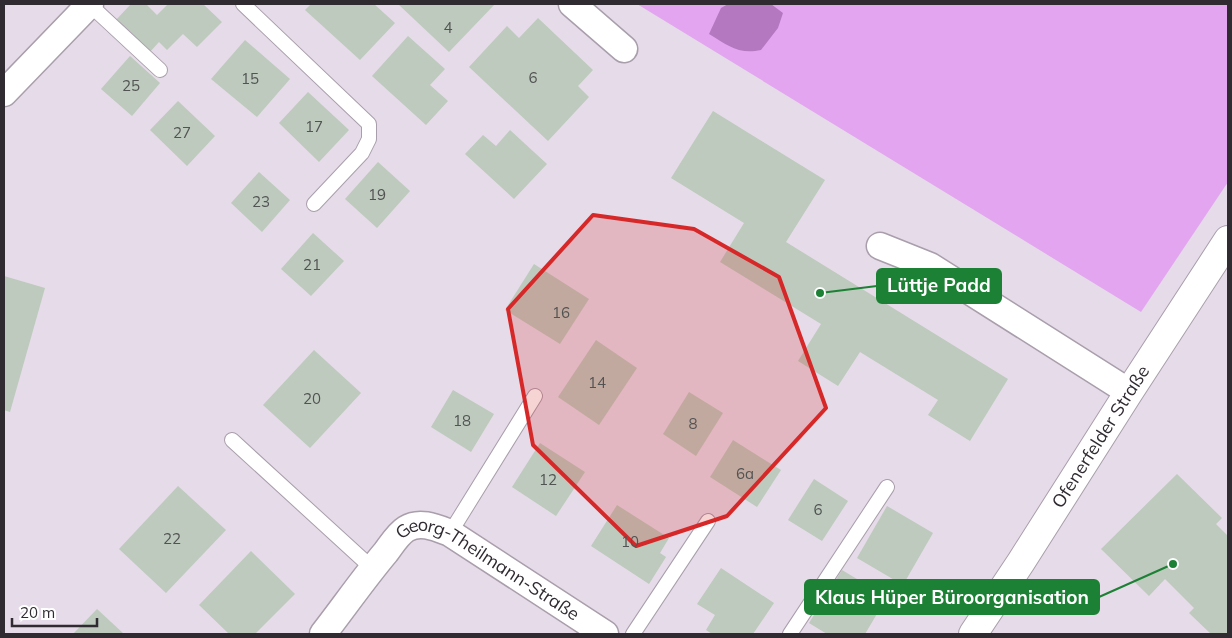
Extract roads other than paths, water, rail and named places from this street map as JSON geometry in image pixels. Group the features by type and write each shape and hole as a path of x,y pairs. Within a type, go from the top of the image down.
{"street":[{"path":"4,93 89,4"},
{"path":"572,4 624,50"},
{"name":"Ofenerfelder Straße","path":"973,634 1228,240"},
{"path":"880,246 930,266 1128,392"},
{"name":"Georg-Theilmann-Straße","path":"323,634 396,539 407,529 420,524 436,527 450,533 605,634"}],"lane":[{"path":"89,4 160,70"},
{"path":"243,4 369,124 369,139 362,153 314,204"},
{"path":"450,533 535,396"},
{"path":"232,440 372,568"},
{"path":"790,634 887,487"},
{"path":"633,634 708,520"}],"place":[{"name":"Lüttje Padd","path":"820,293"},
{"name":"Klaus Hüper Büroorganisation","path":"1173,564"}]}
